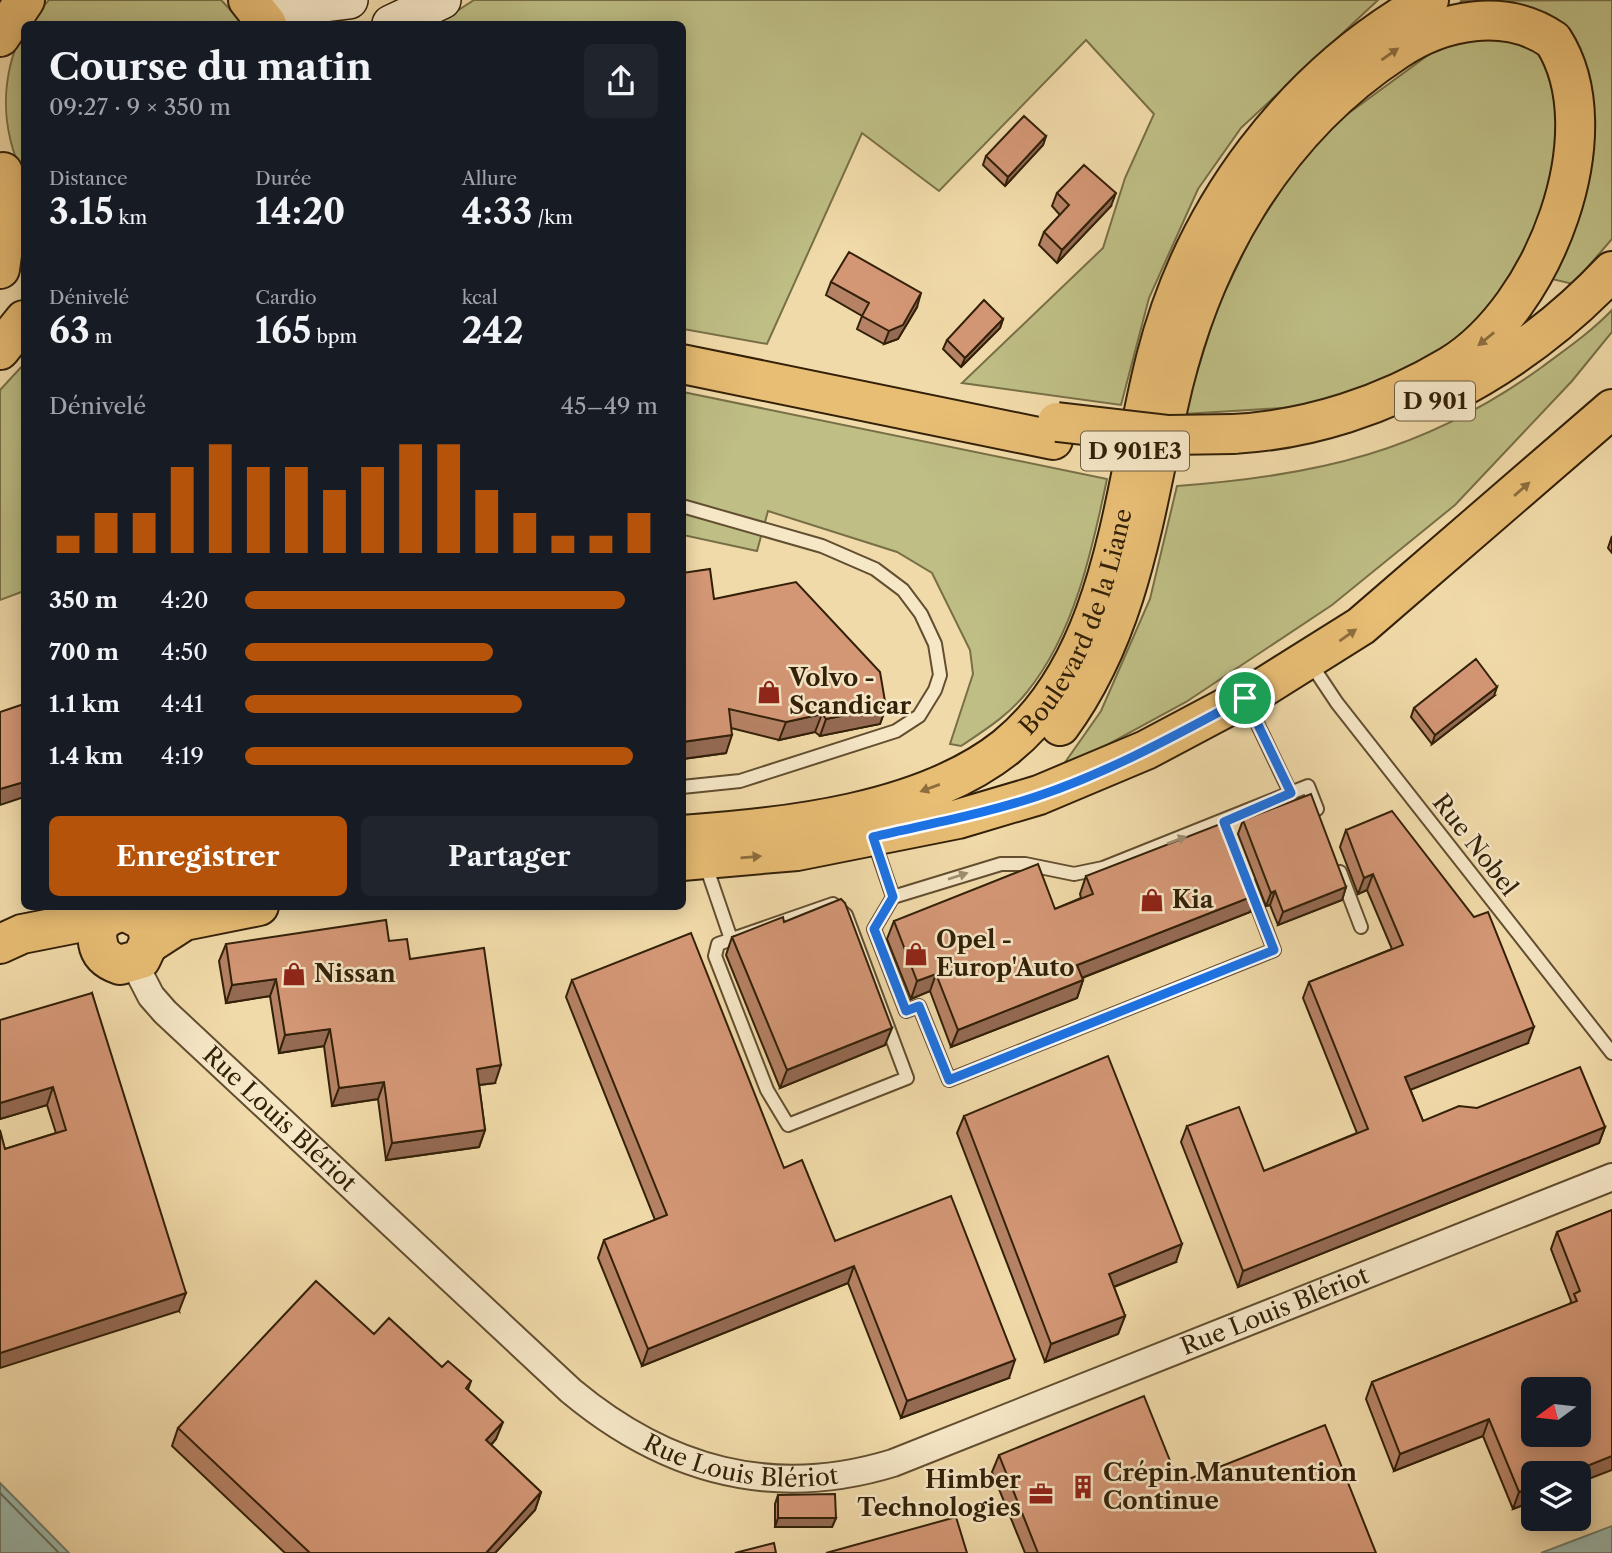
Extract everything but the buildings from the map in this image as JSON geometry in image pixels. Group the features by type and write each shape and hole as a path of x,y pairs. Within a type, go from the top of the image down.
{"main road":[{"path":"0,9 24,0"},
{"path":"0,37 24,0"},
{"path":"255,9 349,0"},
{"path":"397,21 442,0"},
{"name":"Boulevard de la Liane","path":"690,852 794,822 869,807 914,794 984,762 1017,737 1044,710 1074,660 1103,586 1164,331 1186,271 1213,215 1248,160 1304,95 1363,43 1429,0"},
{"name":"D 901E3","path":"878,836 939,813 985,789 1022,764 1060,726 1093,675 1125,594 1177,368 1198,302 1226,238 1271,168 1311,121 1360,76 1410,41 1438,27 1468,21 1504,22 1535,30 1564,48 1590,79 1603,107 1607,153 1601,183 1591,210 1568,250 1543,284 1482,342 1418,383 1365,405 1231,444"},
{"path":"1,170 21,200"},
{"path":"0,269 8,213 1,170"},
{"name":"D 901","path":"686,365 762,381 1055,431 1142,454 1231,444 1322,440 1387,421 1434,402 1517,353 1572,309 1612,271"},
{"path":"0,350 21,324"},
{"name":"D 901E3","path":"690,852 797,851 878,836 980,813 1040,795 1146,750 1308,661 1395,600 1612,409"},
{"path":"0,946 22,934 142,910"},
{"path":"0,946 131,956 184,921 239,910"},
{"path":"117,914 97,937 100,949 131,956"}],"street":[{"name":"Rue Louis Blériot","path":"131,956 151,996 165,1012 579,1397 645,1443 698,1464 737,1473 814,1479 893,1463 1612,1177"}],"lane":[{"path":"686,507 822,546 875,569 903,590 921,614 935,644 940,675 923,710 896,731 740,781 686,787"},
{"name":"Rue Nobel","path":"1308,661 1337,703 1612,1053"},
{"path":"1245,698 1291,793"},
{"path":"1244,873 1274,950 949,1080 919,1006 906,1011 874,929 893,897 1001,864 1026,864 1074,874 1103,869 1308,786 1323,825"},
{"path":"1224,822 1229,834"},
{"path":"878,836 893,897"},
{"path":"690,852 731,939"},
{"path":"1337,863 1361,927"},
{"path":"826,905 840,907 846,915 907,1078 788,1125 767,1090 715,956 718,944 731,939 826,905"}],"green space":[{"path":"49,0 221,0 241,21 30,21"},
{"path":"474,0 1378,0 1241,128 1198,189 1149,298 1121,405 962,383 1103,248 1125,178 1154,114 1086,40 939,191 862,133 767,344 686,330 686,21 442,21"},
{"path":"1612,0 1612,239 1573,284 1535,275 1460,341 1383,381 1315,406 1184,414 1217,308 1253,233 1295,168 1338,121 1439,47 1461,1"},
{"path":"21,35 21,170 10,140 6,102 10,65"},
{"path":"1612,310 1612,332 1572,381 1455,505 1332,605 1186,702 1059,771 1101,711 1150,599 1177,486 1277,475 1323,466 1412,439 1456,420 1499,396 1569,347"},
{"path":"21,367 21,592 0,600 0,390"},
{"path":"686,393 1107,479 1079,591 1057,644 1043,669 1020,700 996,722 961,746 950,744 973,674 970,650 932,573 897,552 768,511 757,551 686,536"}],"water":[{"path":"0,1483 69,1553 0,1553"},
{"path":"1612,1526 1612,1553 1541,1553"}],"place":[{"name":"Volvo - Scandicar","path":"769,692"},
{"name":"Kia","path":"1152,900"},
{"name":"Opel - Europ'Auto","path":"916,954"},
{"name":"Nissan","path":"294,974"},
{"name":"Crépin Manutention Continue","path":"1083,1487"},
{"name":"Himber Technologies","path":"1041,1494"}],"route":[{"path":"1245,698 1291,793 1224,822 1274,950 949,1080 919,1006 906,1011 874,929 893,897 873,837 980,813 1040,795 1146,750 1245,698"}]}
